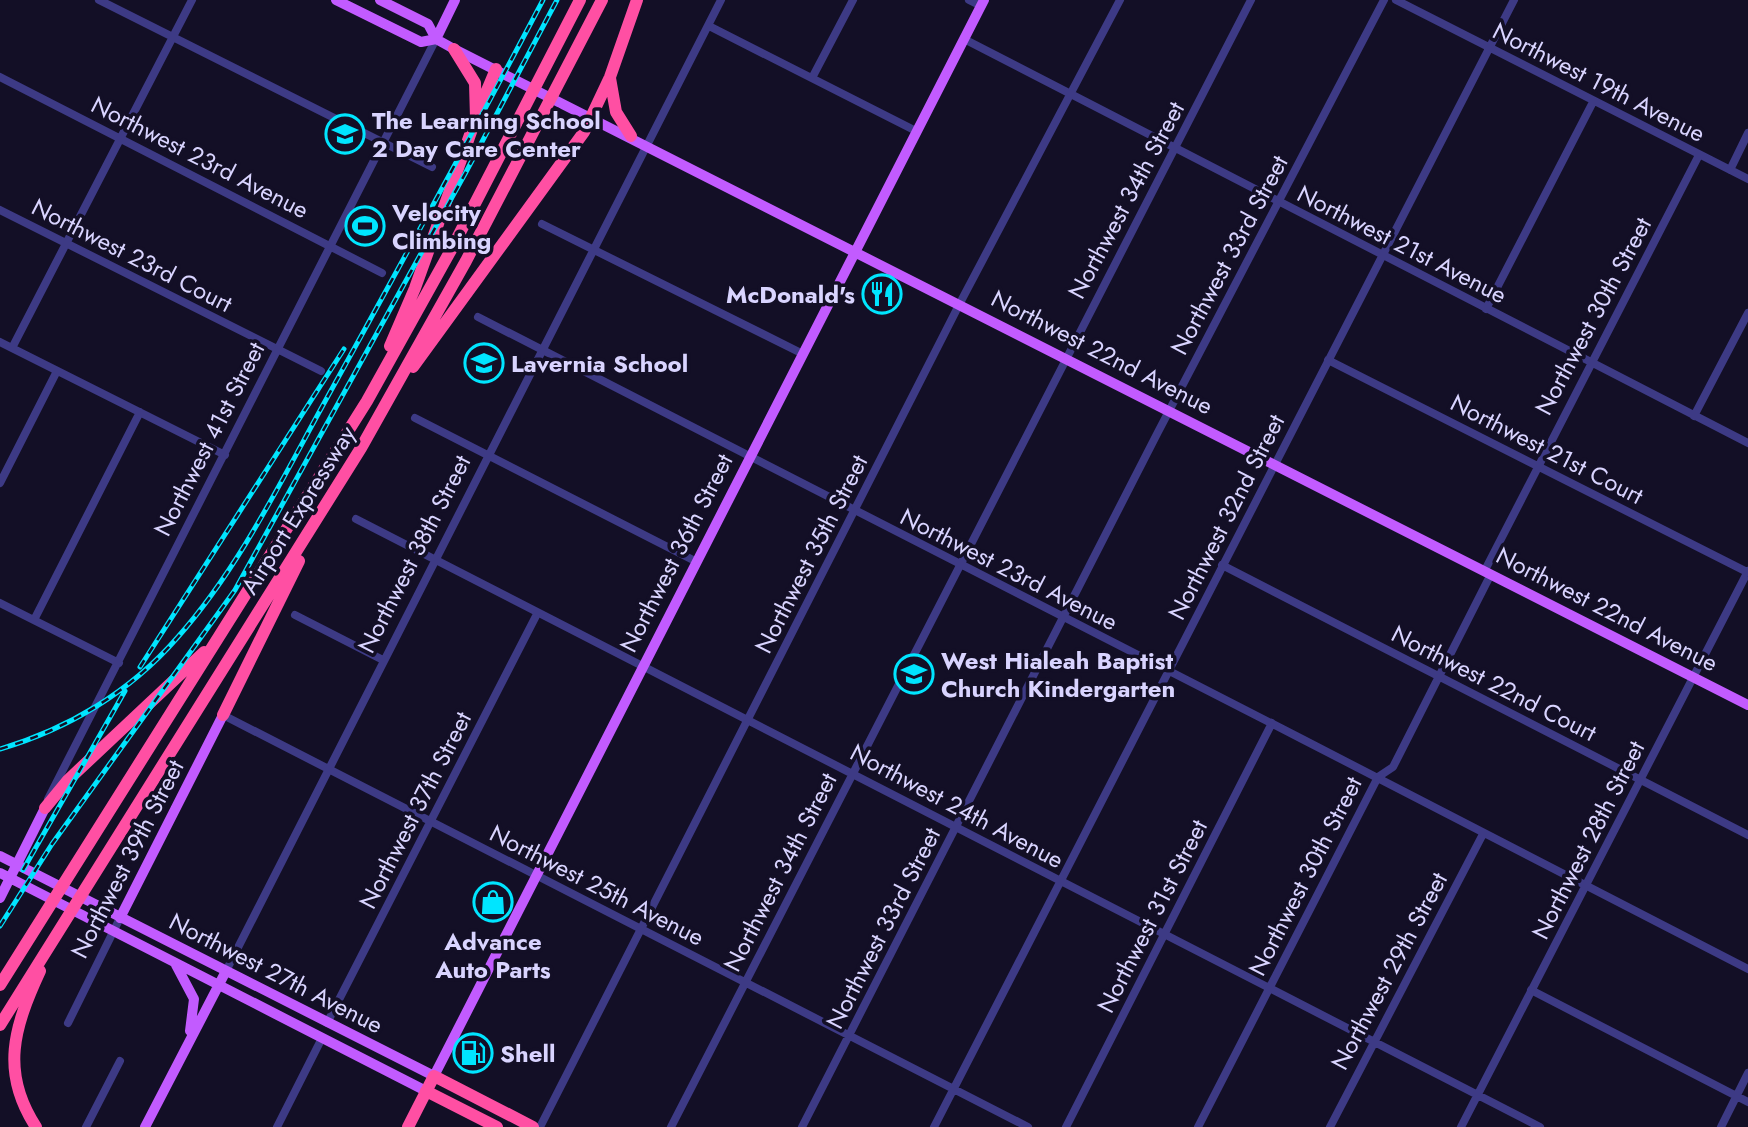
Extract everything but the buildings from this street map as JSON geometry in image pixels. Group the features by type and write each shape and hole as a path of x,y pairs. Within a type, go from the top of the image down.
{"highway":[{"name":"Airport Expressway","path":"0,985 367,401 580,0"},
{"name":"Airport Expressway","path":"0,1024 318,519 397,386 602,0"},
{"path":"397,386 428,351 584,132 610,77 637,0"},
{"path":"454,49 475,83 476,118"},
{"path":"367,401 415,288 496,69"},
{"path":"610,77 613,105 631,136"},
{"path":"223,715 280,605 318,519"},
{"path":"45,808 68,780 164,693 223,632"},
{"path":"36,1127 13,1083 11,1042 19,1017 60,929"},
{"name":"Northwest 36th Street","path":"408,1127 434,1076"},
{"name":"Northwest 27th Avenue","path":"434,1076 533,1127"},
{"name":"Northwest 27th Avenue","path":"426,1091 497,1127"}],"main road":[{"name":"Northwest 22nd Avenue","path":"336,0 349,3 421,42 436,39"},
{"name":"Northwest 22nd Avenue","path":"380,0 428,24 436,39 454,49 856,250 1748,705"},
{"name":"Northwest 41st Street","path":"436,39 455,0"},
{"name":"Northwest 36th Street","path":"434,1076 982,3"},
{"name":"Northwest 39th Street","path":"120,918 223,715"},
{"name":"Northwest 41st Street","path":"0,898 5,875 16,864 45,808"},
{"name":"Northwest 27th Avenue","path":"0,856 434,1076"},
{"name":"Northwest 27th Avenue","path":"5,875 426,1091"},
{"path":"175,963 191,990 195,1005 192,1025 182,1054"},
{"name":"Northwest 38th Street","path":"145,1127 226,971"},
{"path":"295,1024 319,1026 327,1023"}],"street":[{"path":"99,0 432,167"},
{"path":"12,348 123,139 192,0"},
{"name":"Northwest 38th Street","path":"226,971 721,0"},
{"path":"812,78 853,0"},
{"path":"969,0 982,3"},
{"name":"Northwest 35th Street","path":"540,1127 960,303 1120,0"},
{"name":"Northwest 34th Street","path":"671,1127 1251,0"},
{"name":"Northwest 33rd Street","path":"802,1127 1384,0"},
{"name":"Northwest 19th Avenue","path":"1396,0 1748,179"},
{"name":"Northwest 32nd Street","path":"934,1127 1514,0"},
{"path":"709,26 916,131"},
{"name":"Northwest 41st Street","path":"45,808 436,39"},
{"name":"Northwest 21st Avenue","path":"964,39 1748,443"},
{"name":"Northwest 23rd Avenue","path":"0,78 382,273"},
{"path":"1486,309 1593,102"},
{"path":"1730,170 1748,133"},
{"name":"Northwest 30th Street","path":"1198,1127 1378,777 1393,767 1440,677 1537,465 1699,155"},
{"name":"Northwest 23rd Court","path":"0,210 321,371"},
{"path":"542,224 803,354"},
{"path":"1694,416 1748,313"},
{"name":"Northwest 23rd Avenue","path":"478,317 748,458 1378,777 1483,834 1748,969"},
{"path":"0,342 225,455"},
{"name":"Northwest 21st Court","path":"1328,360 1748,572"},
{"path":"0,483 57,371"},
{"path":"34,620 140,412"},
{"path":"415,418 695,561"},
{"name":"Northwest 24th Avenue","path":"356,519 434,562 749,720 1060,883 1165,934 1540,1127"},
{"name":"Northwest 22nd Court","path":"1222,565 1748,835"},
{"name":"Northwest 28th Street","path":"1461,1127 1748,572"},
{"path":"0,603 118,663"},
{"name":"Northwest 37th Street","path":"327,1023 537,614"},
{"path":"295,615 383,660"},
{"name":"Northwest 25th Avenue","path":"223,715 1028,1127"},
{"name":"Northwest 31st Street","path":"1066,1127 1272,723"},
{"name":"Northwest 29th Street","path":"1330,1127 1483,834"},
{"name":"Northwest 39th Street","path":"68,1023 120,918"},
{"path":"1531,990 1748,1102"},
{"path":"277,1127 322,1038"},
{"path":"86,1127 120,1061"},
{"path":"1721,1127 1748,1073"}],"railway":[{"path":"0,749 50,731 118,692 159,657 200,611 221,582 277,490 543,0"},
{"path":"0,926 52,844 235,590 466,172 557,0"},
{"path":"140,667 344,349"},
{"path":"23,870 125,691"}],"place":[{"name":"The Learning School 2 Day Care Center","path":"345,134"},
{"name":"Velocity Climbing","path":"365,226"},
{"name":"McDonald's","path":"882,294"},
{"name":"Lavernia School","path":"484,363"},
{"name":"West Hialeah Baptist Church Kindergarten","path":"914,674"},
{"name":"Advance Auto Parts","path":"493,902"},
{"name":"Shell","path":"473,1053"}]}
